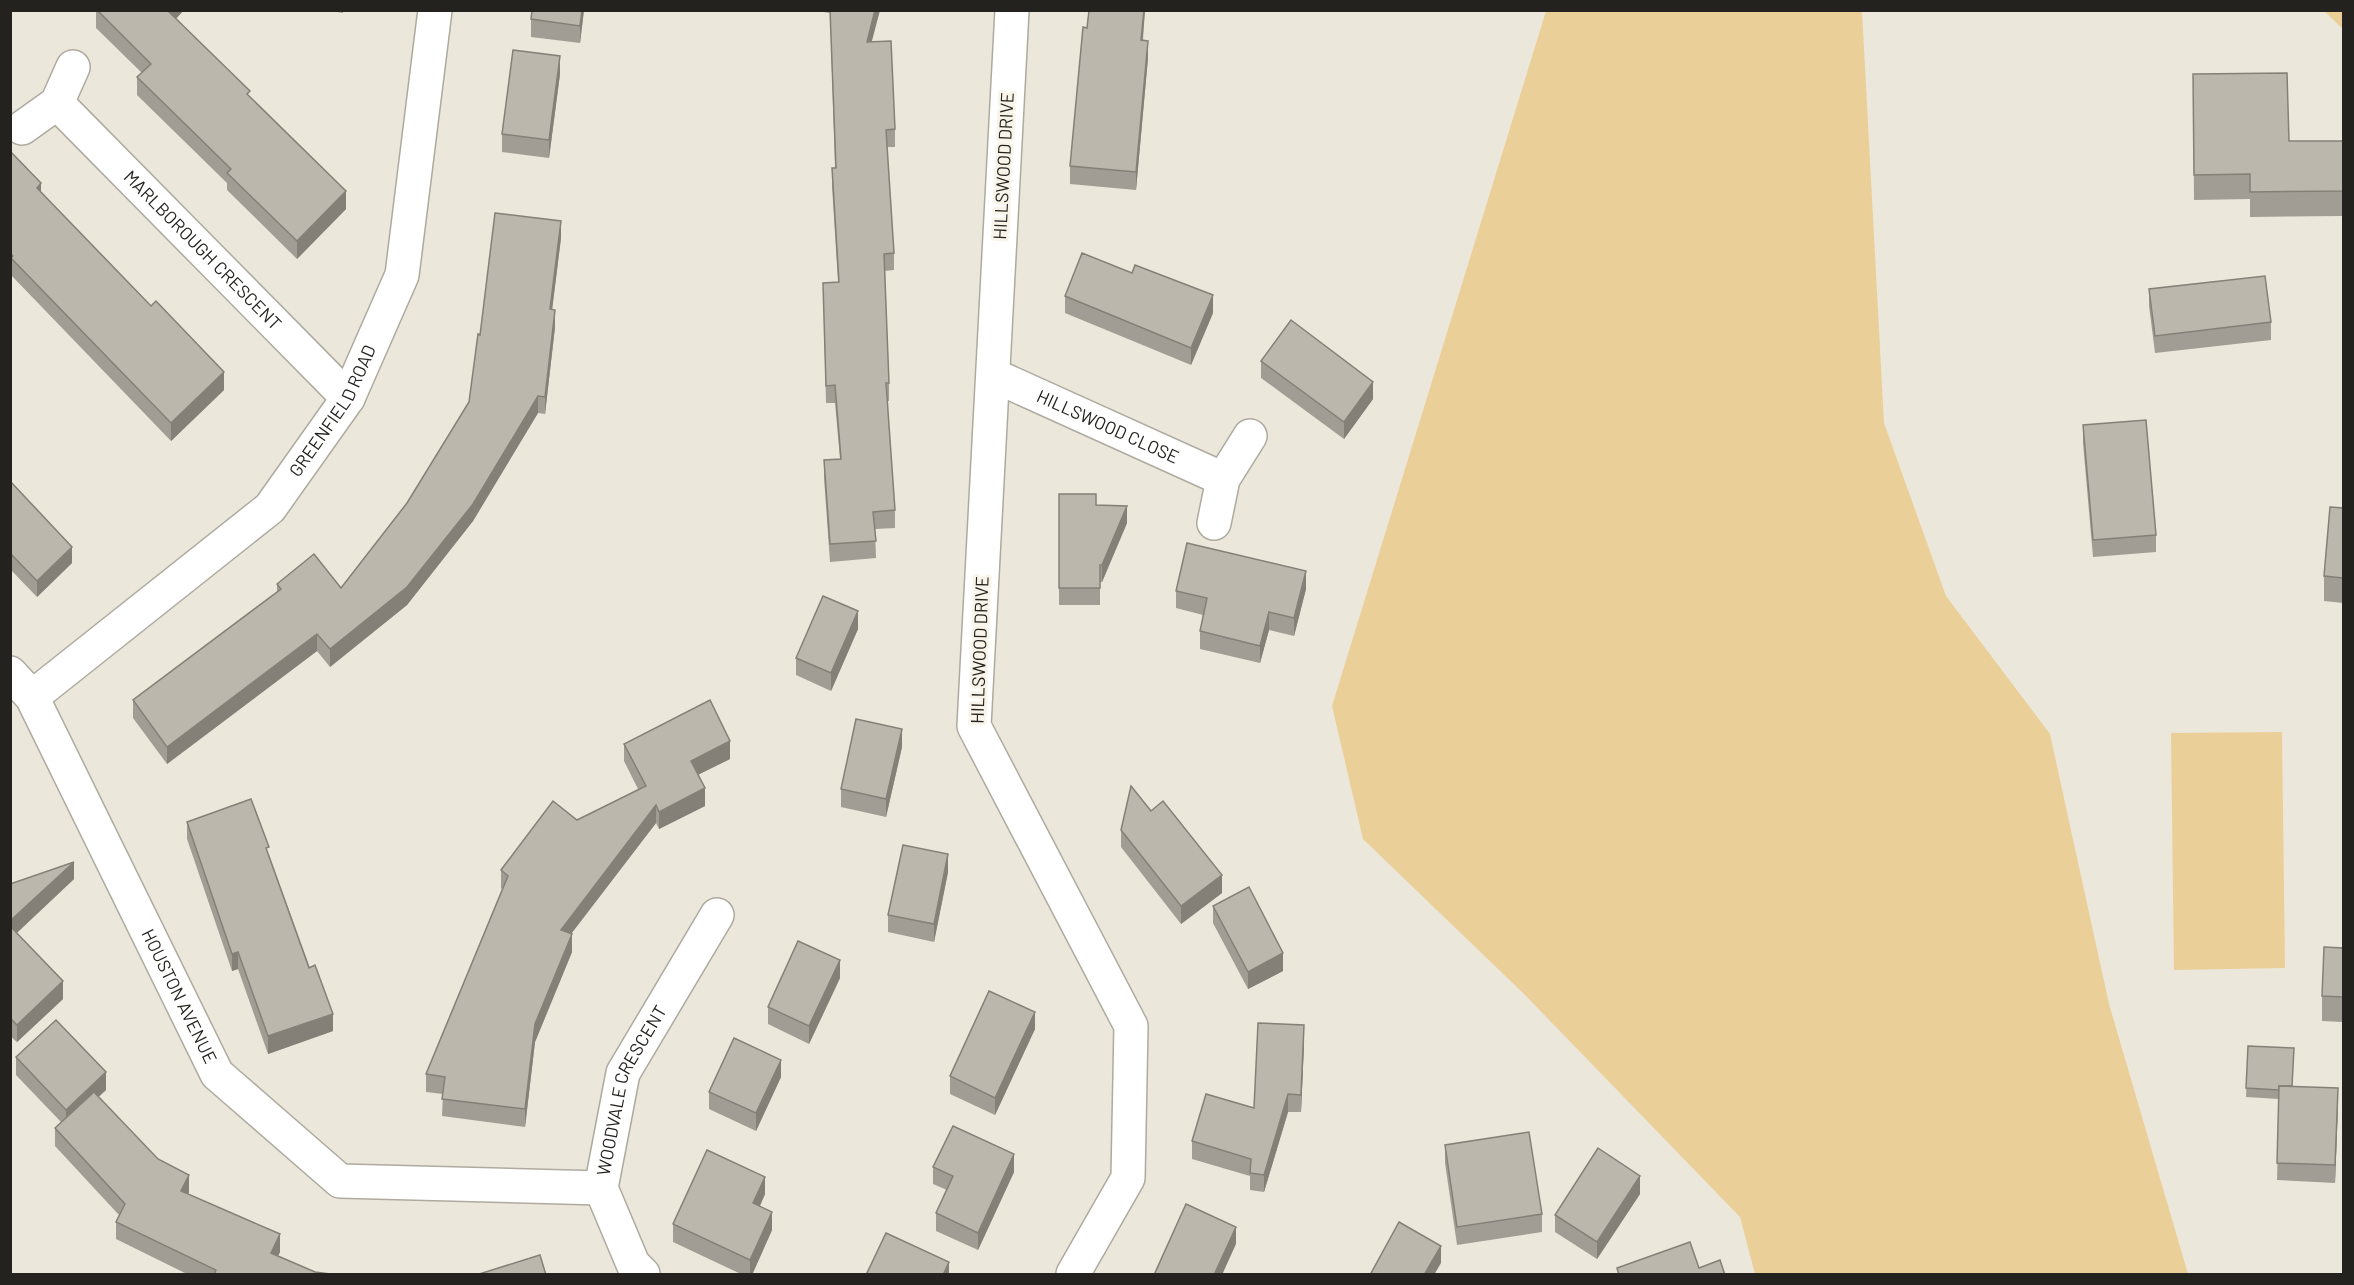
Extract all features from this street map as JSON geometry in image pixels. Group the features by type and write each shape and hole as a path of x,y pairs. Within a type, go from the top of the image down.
{"street":[{"name":"GREENFIELD ROAD","path":"21,685 270,508 348,398 402,275 435,10"},
{"name":"HILLSWOOD DRIVE","path":"1012,10 974,726 1131,1026 1128,1178 1073,1275"},
{"path":"22,128 57,103 73,67"},
{"name":"MARLBOROUGH CRESCENT","path":"57,103 348,398"},
{"name":"HILLSWOOD CLOSE","path":"993,375 1223,479"},
{"path":"1214,523 1223,479 1250,436"},
{"name":"HOUSTON AVENUE","path":"21,685 217,1074 340,1181 601,1188"},
{"name":"WOODVALE CRESCENT","path":"643,1275 633,1264 601,1188 622,1073 717,915"}],"shaded area":[{"path":"1546,11 1862,11 1884,423 1946,596 2050,734 2109,1004 2188,1274 1755,1274 1740,1217 1524,994 1363,839 1332,706"},
{"path":"2324,11 2343,11 2343,29"},
{"path":"2282,732 2285,968 2174,970 2171,733"}],"building":[{"path":"97,10 167,10 250,91 247,94 346,191 297,241 227,173 231,169 137,77 151,64"},
{"path":"532,10 582,10 580,26 531,19"},
{"path":"830,10 875,10 867,42 891,41 895,129 886,130 894,253 884,254 889,383 886,383 895,510 873,512 876,541 830,544 824,460 841,459 835,385 826,386 823,283 839,282 832,168 836,168"},
{"path":"1089,10 1144,10 1141,40 1148,41 1136,172 1070,166 1083,27 1087,28"},
{"path":"513,50 560,56 549,140 502,134"},
{"path":"2287,73 2289,141 2343,141 2343,191 2250,192 2250,174 2194,175 2193,74"},
{"path":"10,151 41,183 37,188 151,306 156,301 224,372 171,423 11,258 13,256 10,253"},
{"path":"495,213 561,221 550,309 555,310 545,397 538,396 473,504 407,587 330,649 317,634 167,747 133,700 281,589 277,584 314,554 341,588 407,503 469,402"},
{"path":"1082,253 1132,273 1135,265 1213,295 1191,348 1065,296"},
{"path":"2265,276 2271,322 2155,336 2149,289"},
{"path":"1291,320 1373,382 1344,422 1261,361"},
{"path":"2146,420 2156,535 2093,540 2083,425"},
{"path":"10,481 72,547 37,581 10,553"},
{"path":"1059,494 1096,494 1096,505 1127,506 1102,565 1100,565 1100,588 1059,588"},
{"path":"2330,507 2343,508 2343,578 2324,576"},
{"path":"1187,543 1306,571 1294,618 1269,612 1260,646 1200,631 1207,598 1176,591"},
{"path":"823,596 858,611 831,673 796,658"},
{"path":"710,700 730,741 691,761 705,788 659,812 656,805 561,930 572,934 535,1024 525,1109 442,1099 445,1077 426,1074 508,876 501,870 553,801 577,820 646,786 624,744"},
{"path":"856,719 902,729 886,799 841,789"},
{"path":"1131,786 1151,811 1163,801 1222,875 1181,906 1121,830"},
{"path":"251,799 309,968 315,965 333,1014 268,1036 238,952 232,954 187,822"},
{"path":"903,845 948,854 934,924 888,915"},
{"path":"74,862 10,921 10,884"},
{"path":"1249,887 1283,953 1248,972 1213,906"},
{"path":"10,926 63,981 17,1025 10,1018"},
{"path":"798,941 840,960 809,1026 768,1007"},
{"path":"2324,947 2343,948 2343,997 2322,996"},
{"path":"989,991 1035,1012 995,1098 950,1076"},
{"path":"56,1020 106,1072 66,1110 16,1057"},
{"path":"1258,1023 1304,1025 1301,1095 1288,1094 1264,1175 1250,1173 1251,1159 1192,1141 1206,1094 1254,1108"},
{"path":"734,1038 781,1060 756,1113 709,1092"},
{"path":"2248,1046 2294,1048 2292,1086 2279,1086 2279,1090 2246,1088"},
{"path":"2279,1086 2338,1088 2335,1165 2277,1163"},
{"path":"94,1092 158,1159 189,1175 181,1191 280,1234 271,1253 315,1272 338,1275 214,1275 216,1270 116,1222 125,1204 55,1128"},
{"path":"953,1126 1014,1154 978,1233 936,1213 953,1176 933,1167"},
{"path":"1529,1132 1542,1214 1457,1227 1445,1145"},
{"path":"1598,1148 1640,1176 1597,1242 1555,1215"},
{"path":"707,1150 765,1177 753,1203 772,1212 750,1260 673,1224"},
{"path":"1186,1204 1236,1227 1214,1275 1154,1275"},
{"path":"1399,1222 1441,1246 1424,1275 1370,1275"},
{"path":"886,1233 949,1262 943,1275 866,1275"},
{"path":"1690,1242 1699,1268 1720,1260 1725,1275 1619,1275 1617,1268"},
{"path":"540,1255 546,1275 476,1275"}]}
